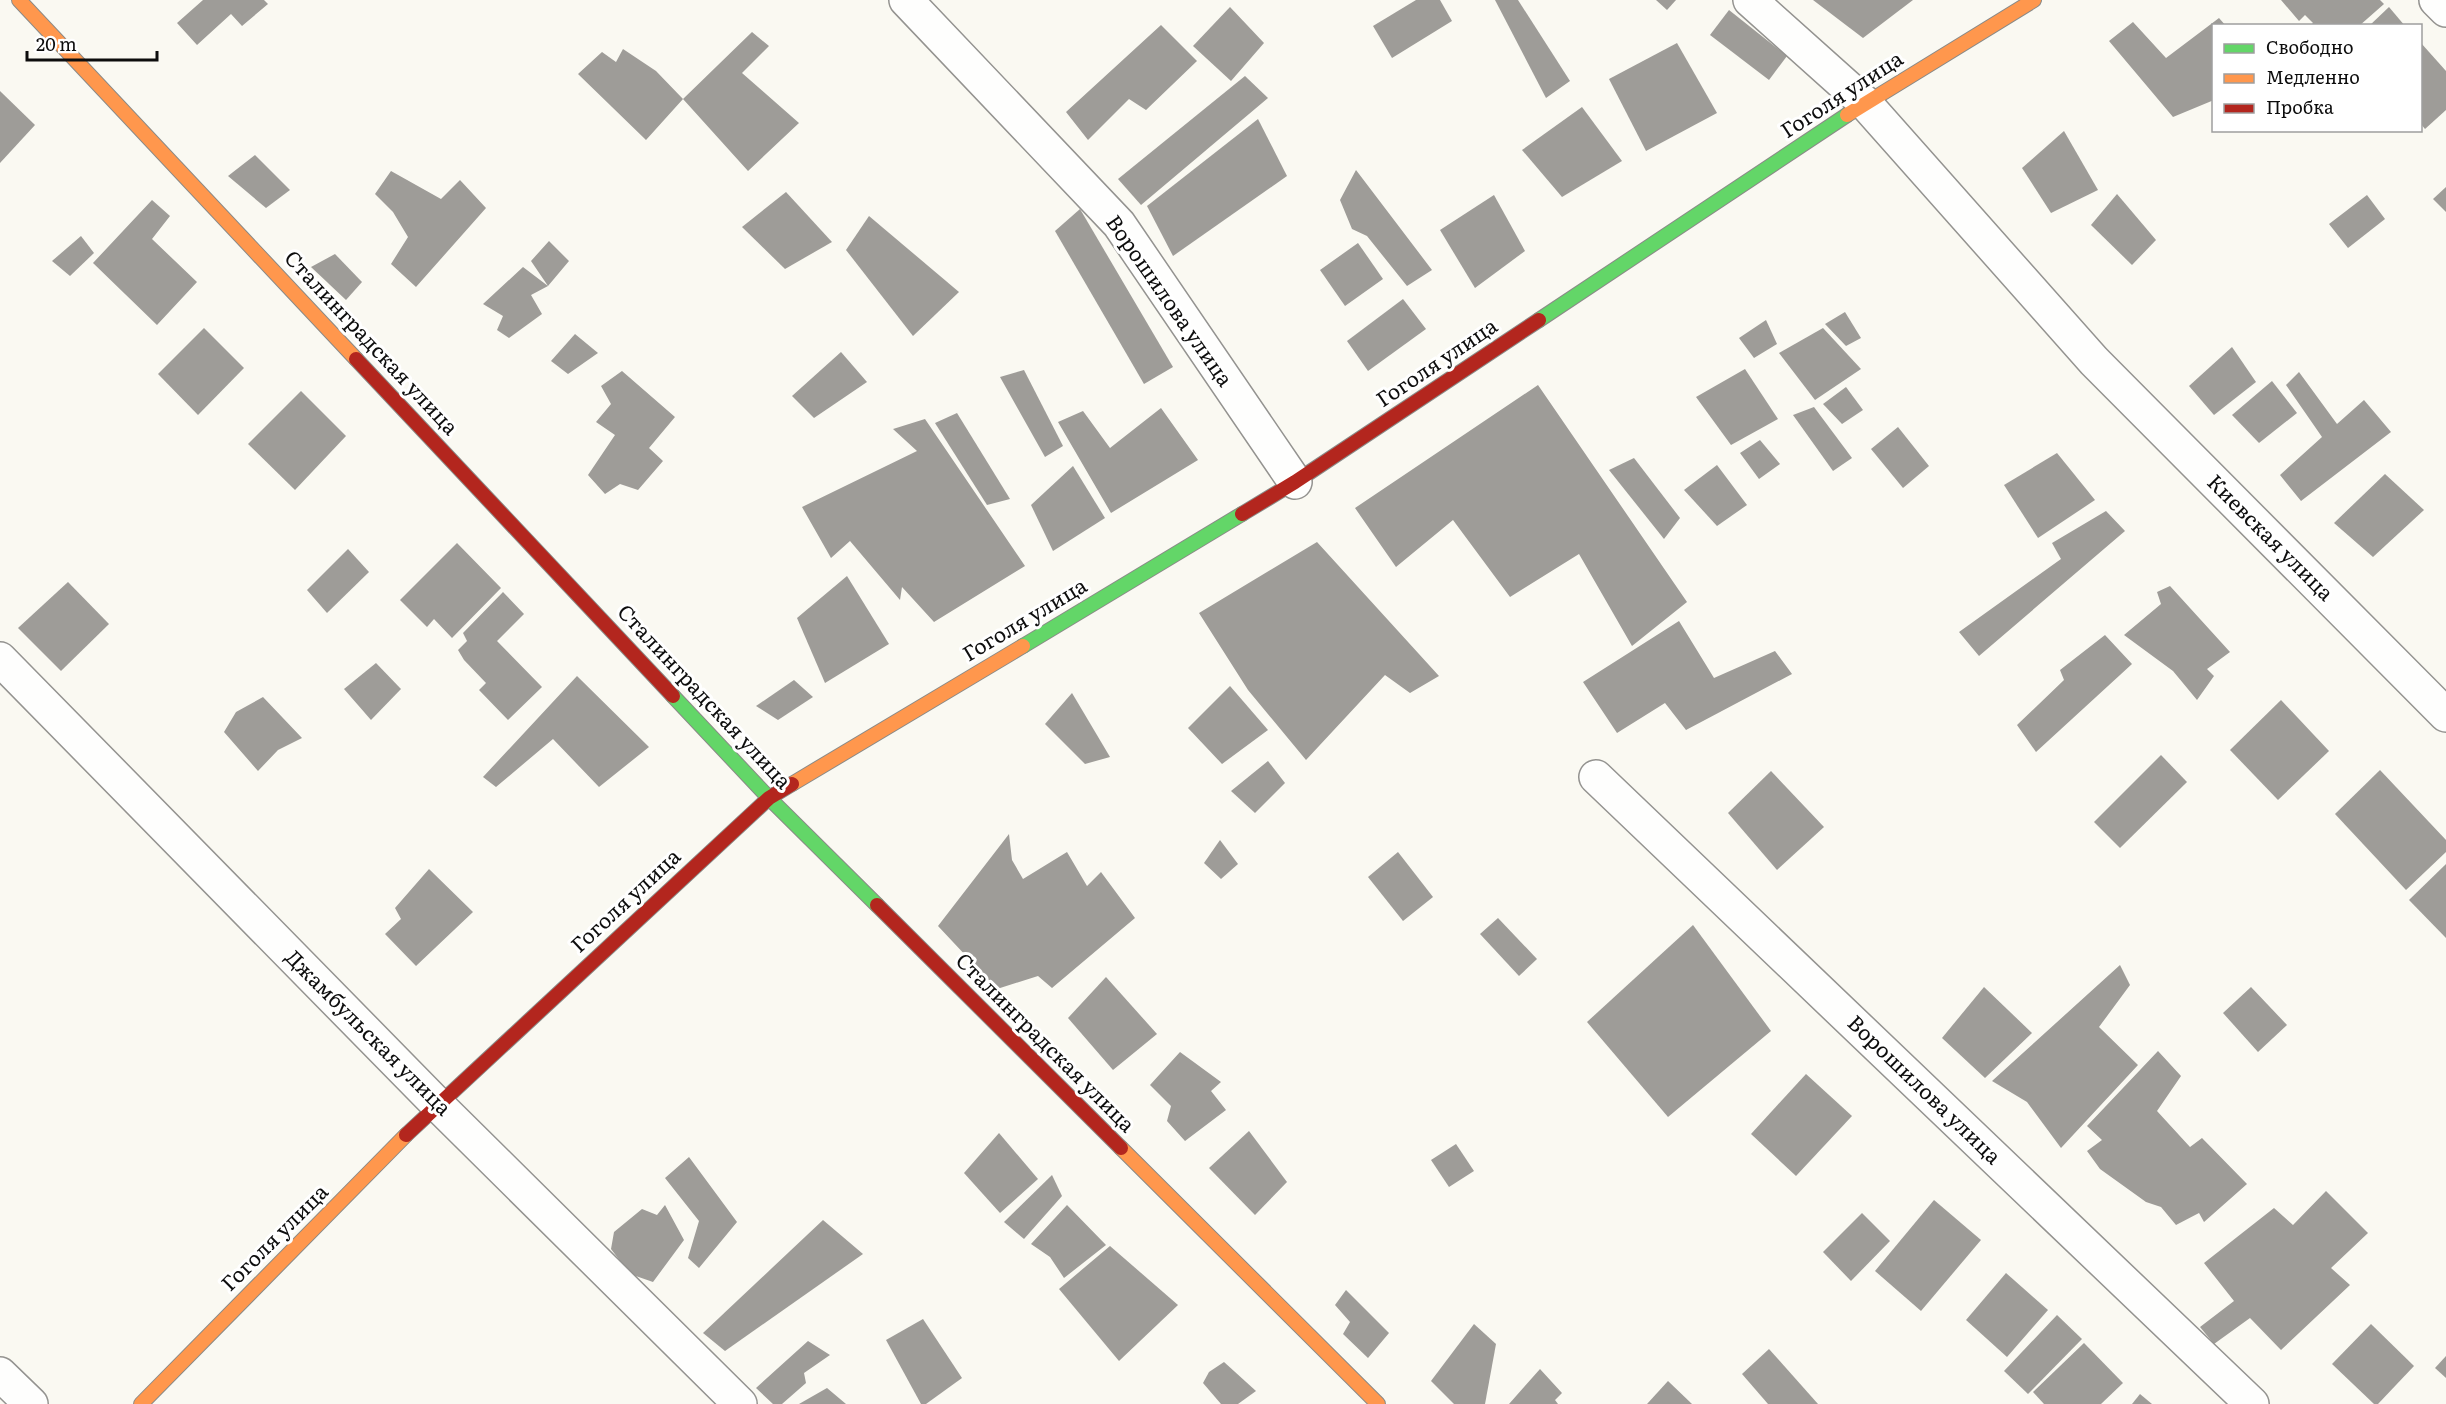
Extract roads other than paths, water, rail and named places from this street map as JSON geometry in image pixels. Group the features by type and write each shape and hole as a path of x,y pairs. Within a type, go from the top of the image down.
{"street":[{"name":"Сталинградская улица","path":"20,0 770,798 1378,1404"},
{"name":"Ворошилова улица","path":"906,0 1119,224 1295,482"},
{"name":"Киевская улица","path":"1750,0 1865,103 2094,361 2446,715"},
{"name":"Гоголя улица","path":"141,1404 437,1104 770,798 1295,482 1865,103 2034,0"},
{"path":"2436,0 2446,10"},
{"name":"Джамбульская улица","path":"0,658 437,1104 740,1404"},
{"name":"Ворошилова улица","path":"1596,777 2252,1404"},
{"path":"0,1374 31,1404"}]}
